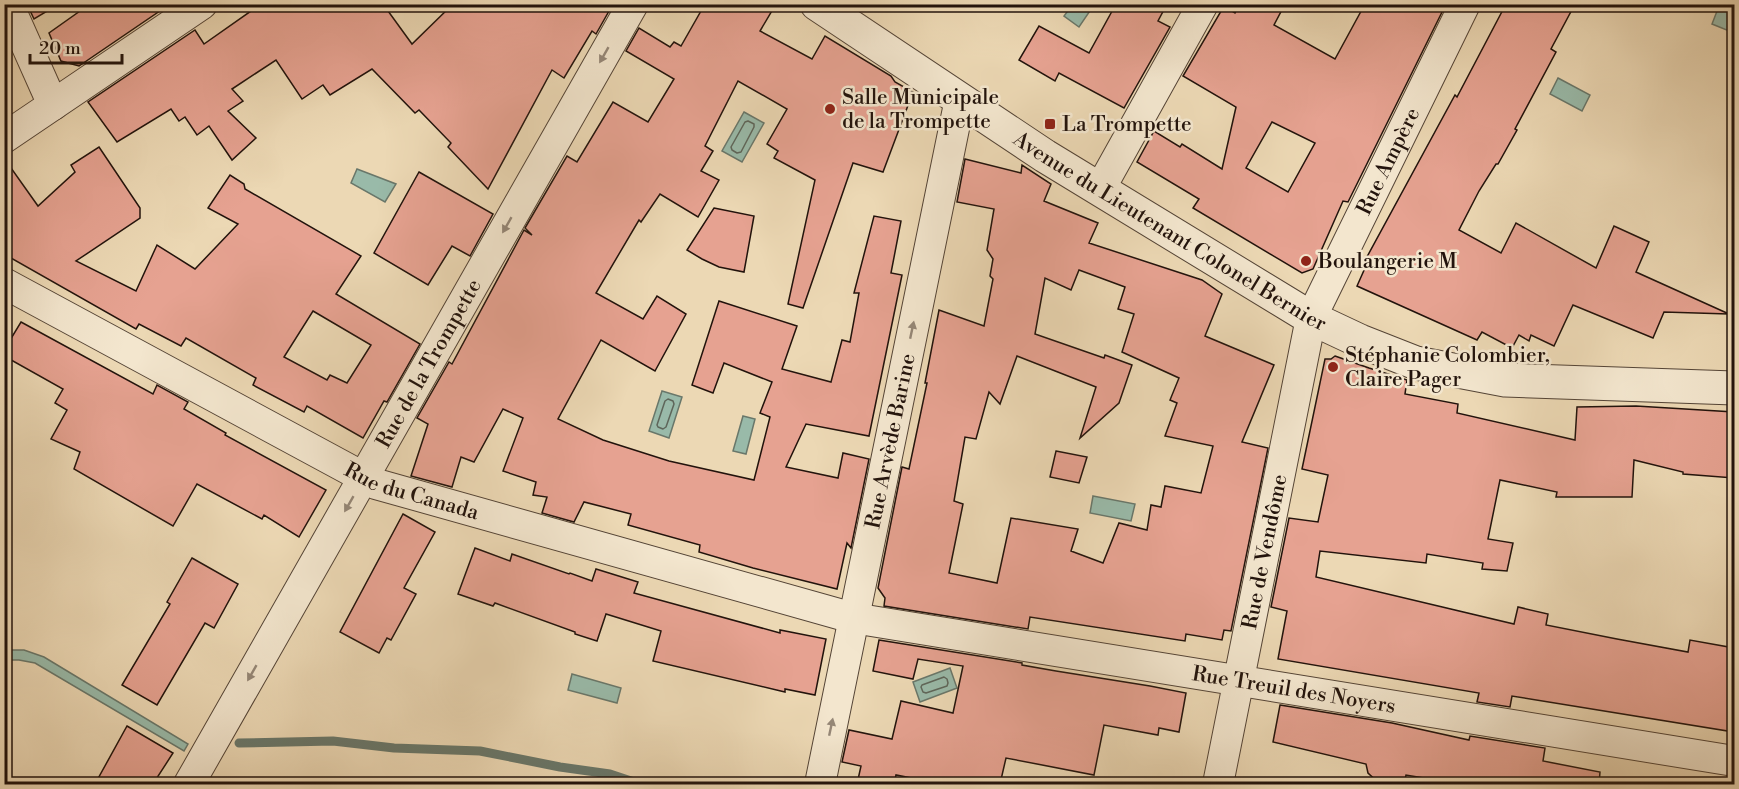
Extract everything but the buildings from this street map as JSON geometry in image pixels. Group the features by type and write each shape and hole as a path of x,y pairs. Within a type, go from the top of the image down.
{"street":[{"path":"8,4 53,105"},
{"path":"4,138 202,4"},
{"name":"Rue de la Trompette","path":"189,784 633,4"},
{"name":"Avenue du Lieutenant Colonel Bernier","path":"817,4 1046,156 1311,318 1360,341 1416,363 1505,380 1734,388"},
{"path":"1100,189 1203,4"},
{"name":"Rue Ampère","path":"1311,318 1465,4"},
{"name":"Rue Arvède Barine","path":"820,784 960,99"},
{"name":"Rue du Canada","path":"4,283 376,484 854,618"},
{"name":"Rue de Vendôme","path":"1218,784 1311,318"},
{"name":"Rue Treuil des Noyers","path":"854,618 1734,761"}],"water":[{"path":"1073,4 1094,5 1079,27 1064,16"},
{"path":"1719,6 1734,13 1734,33 1712,24"},
{"path":"1558,78 1590,95 1582,111 1550,94"},
{"path":"744,112 764,123 742,162 722,151"},
{"path":"357,169 396,184 385,202 351,183"},
{"path":"662,391 682,397 669,438 649,431"},
{"path":"743,416 755,419 746,454 733,451"},
{"path":"1093,496 1135,504 1131,521 1090,513"},
{"path":"5,650 24,650 44,657 188,744 184,751 35,663 5,660"},
{"path":"950,668 957,688 920,702 913,682"},
{"path":"572,674 621,688 617,703 568,690"}],"waterway":[{"path":"239,743 333,741 394,748 480,751 560,767 610,774 640,784"}],"place":[{"name":"Salle Municipale de la Trompette","path":"830,109"},
{"name":"La Trompette","path":"1050,124"},
{"name":"Boulangerie M","path":"1306,261"},
{"name":"Stéphanie Colombier, Claire Pager","path":"1333,367"}]}
